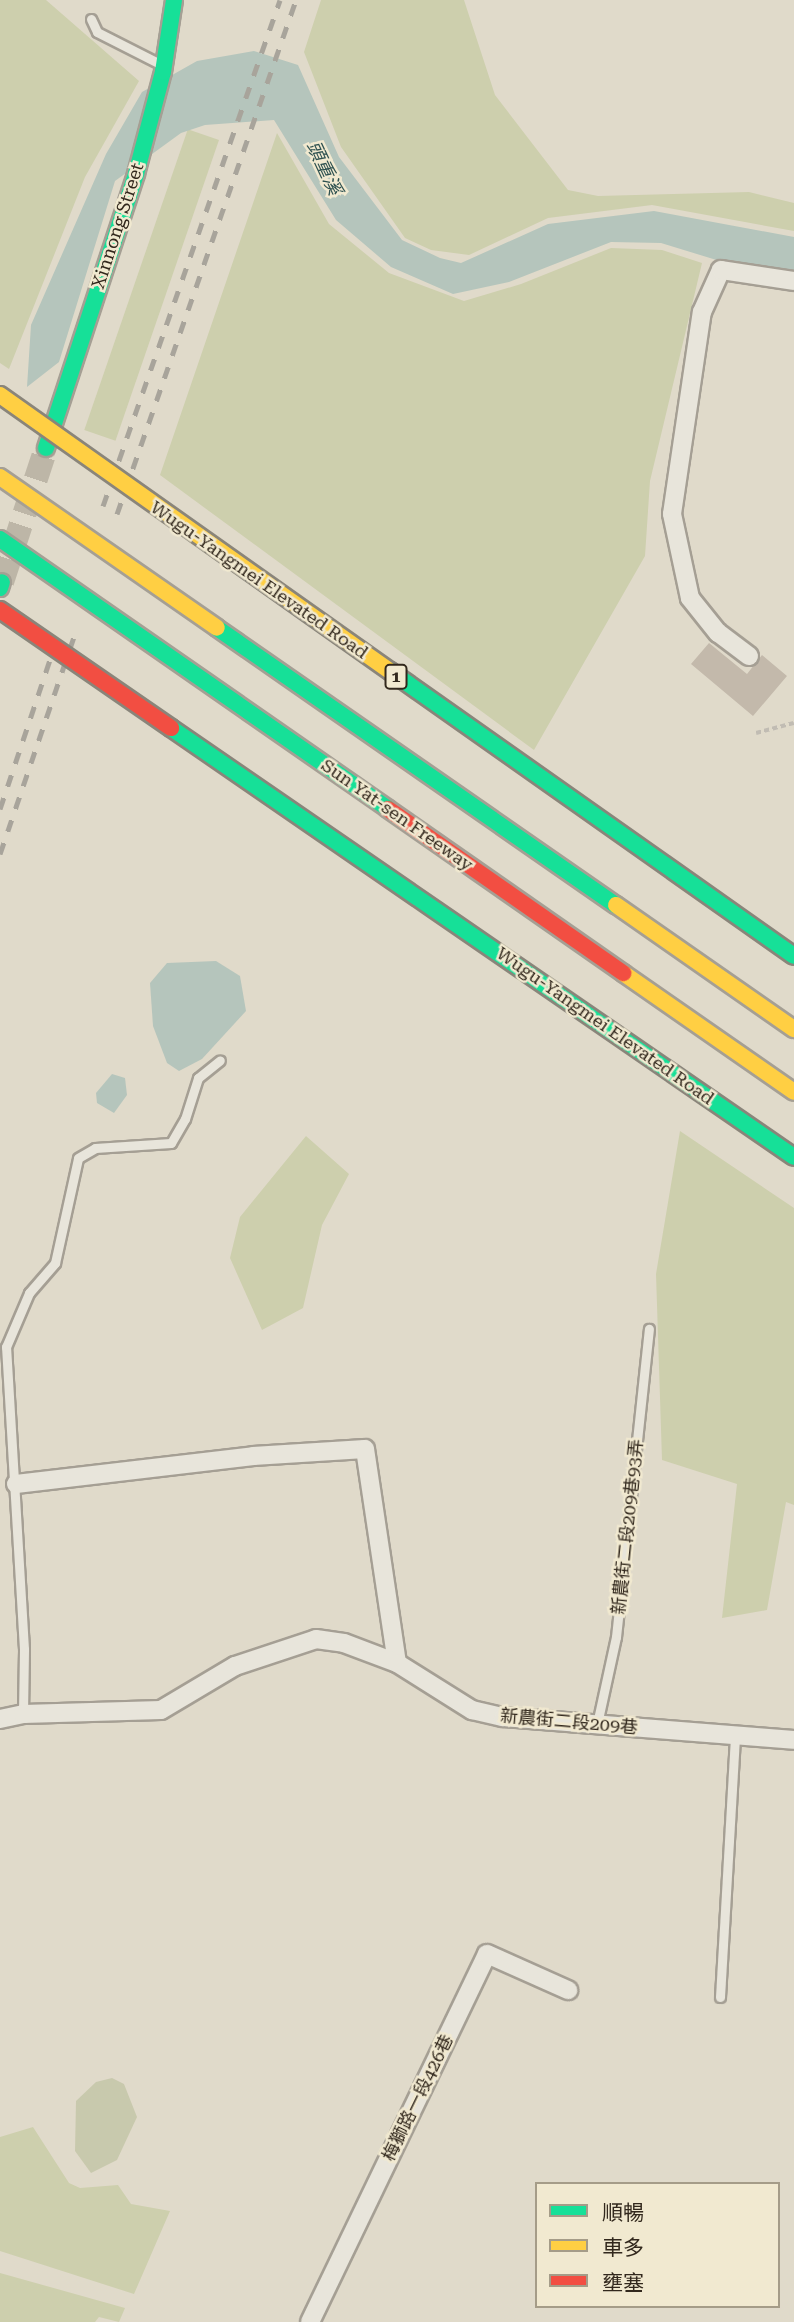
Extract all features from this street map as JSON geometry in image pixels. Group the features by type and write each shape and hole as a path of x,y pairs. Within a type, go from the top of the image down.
{"main road":[{"name":"Xinnong Street","path":"46,447 136,174 164,69 174,0"},
{"name":"Wugu-Yangmei Elevated Road","path":"0,395 794,956"},
{"path":"0,477 794,1028"},
{"name":"Sun Yat-sen Freeway","path":"0,538 794,1091"},
{"name":"Wugu-Yangmei Elevated Road","path":"0,610 794,1157"}],"street":[{"path":"749,656 718,633 690,598 672,514 702,312 721,270 794,281"},
{"path":"16,1484 253,1455 365,1449 397,1663"},
{"name":"新農街二段209巷","path":"0,1719 23,1714 161,1710 235,1666 316,1639 344,1643 397,1663 472,1710 503,1717 794,1740"},
{"name":"梅獅路一段426巷","path":"310,2322 487,1954 568,1990"}],"lane":[{"path":"90,19 97,33 164,69"},
{"path":"23,1714 16,1484 8,1424 6,1346 29,1293 55,1262 78,1158 95,1148 171,1143 185,1119 198,1078 220,1060"},
{"name":"新農街二段209巷93弄","path":"597,1724 616,1637 649,1329"},
{"path":"720,1997 735,1737"}],"path":[{"path":"756,733 794,723"}],"green space":[{"path":"0,0 46,0 139,81 85,177 9,369 0,363"},
{"path":"321,0 464,0 495,95 568,190 598,196 749,192 794,203 794,231 652,205 548,218 469,255 431,250 405,238 341,147 304,52"},
{"path":"188,129 219,140 115,441 84,430"},
{"path":"277,133 329,224 389,273 464,301 521,284 611,248 662,250 702,263 650,481 645,556 534,750 160,475"},
{"path":"680,1131 794,1208 794,1505 786,1502 767,1610 722,1618 737,1484 662,1460 656,1274"},
{"path":"306,1136 349,1174 322,1225 303,1308 262,1330 230,1258 240,1217"},
{"path":"112,2078 124,2084 137,2117 117,2160 91,2173 75,2151 76,2101 96,2082"},
{"path":"33,2127 69,2183 80,2188 118,2185 131,2204 170,2211 134,2294 0,2251 0,2137"},
{"path":"0,2273 125,2308 119,2322 99,2317 95,2322 0,2322"}],"water":[{"name":"頭重溪","path":"254,51 298,65 339,157 402,240 440,258 461,263 548,224 654,211 794,237 794,272 723,262 661,243 611,242 509,282 453,294 391,267 336,220 274,120 205,125 181,133 115,181 59,362 27,387 31,325 106,154 142,92 197,61"},
{"path":"216,961 240,976 246,1011 202,1059 179,1071 167,1063 153,1026 150,983 167,963"},
{"path":"112,1074 125,1078 127,1095 114,1113 97,1103 96,1093"}],"building":[{"path":"709,643 747,674 762,655 787,676 753,716 691,664"}],"tunnel":[{"path":"2,582 46,448"}],"railway":[{"path":"103,506 280,0"},
{"path":"117,514 296,0"},
{"path":"0,809 60,630"},
{"path":"0,854 74,637"}],"traffic: fast":[{"path":"46,448 136,174 163,72 174,0"},
{"path":"0,539 388,809"},
{"path":"0,588 2,582"},
{"path":"217,628 616,905"},
{"path":"390,671 794,956"},
{"path":"171,728 794,1157"}],"traffic: slow":[{"path":"0,395 390,671"},
{"path":"0,477 217,628"},
{"path":"616,905 794,1029"},
{"path":"623,973 794,1092"}],"traffic: jam":[{"path":"0,610 171,728"},
{"path":"388,809 623,973"}]}
